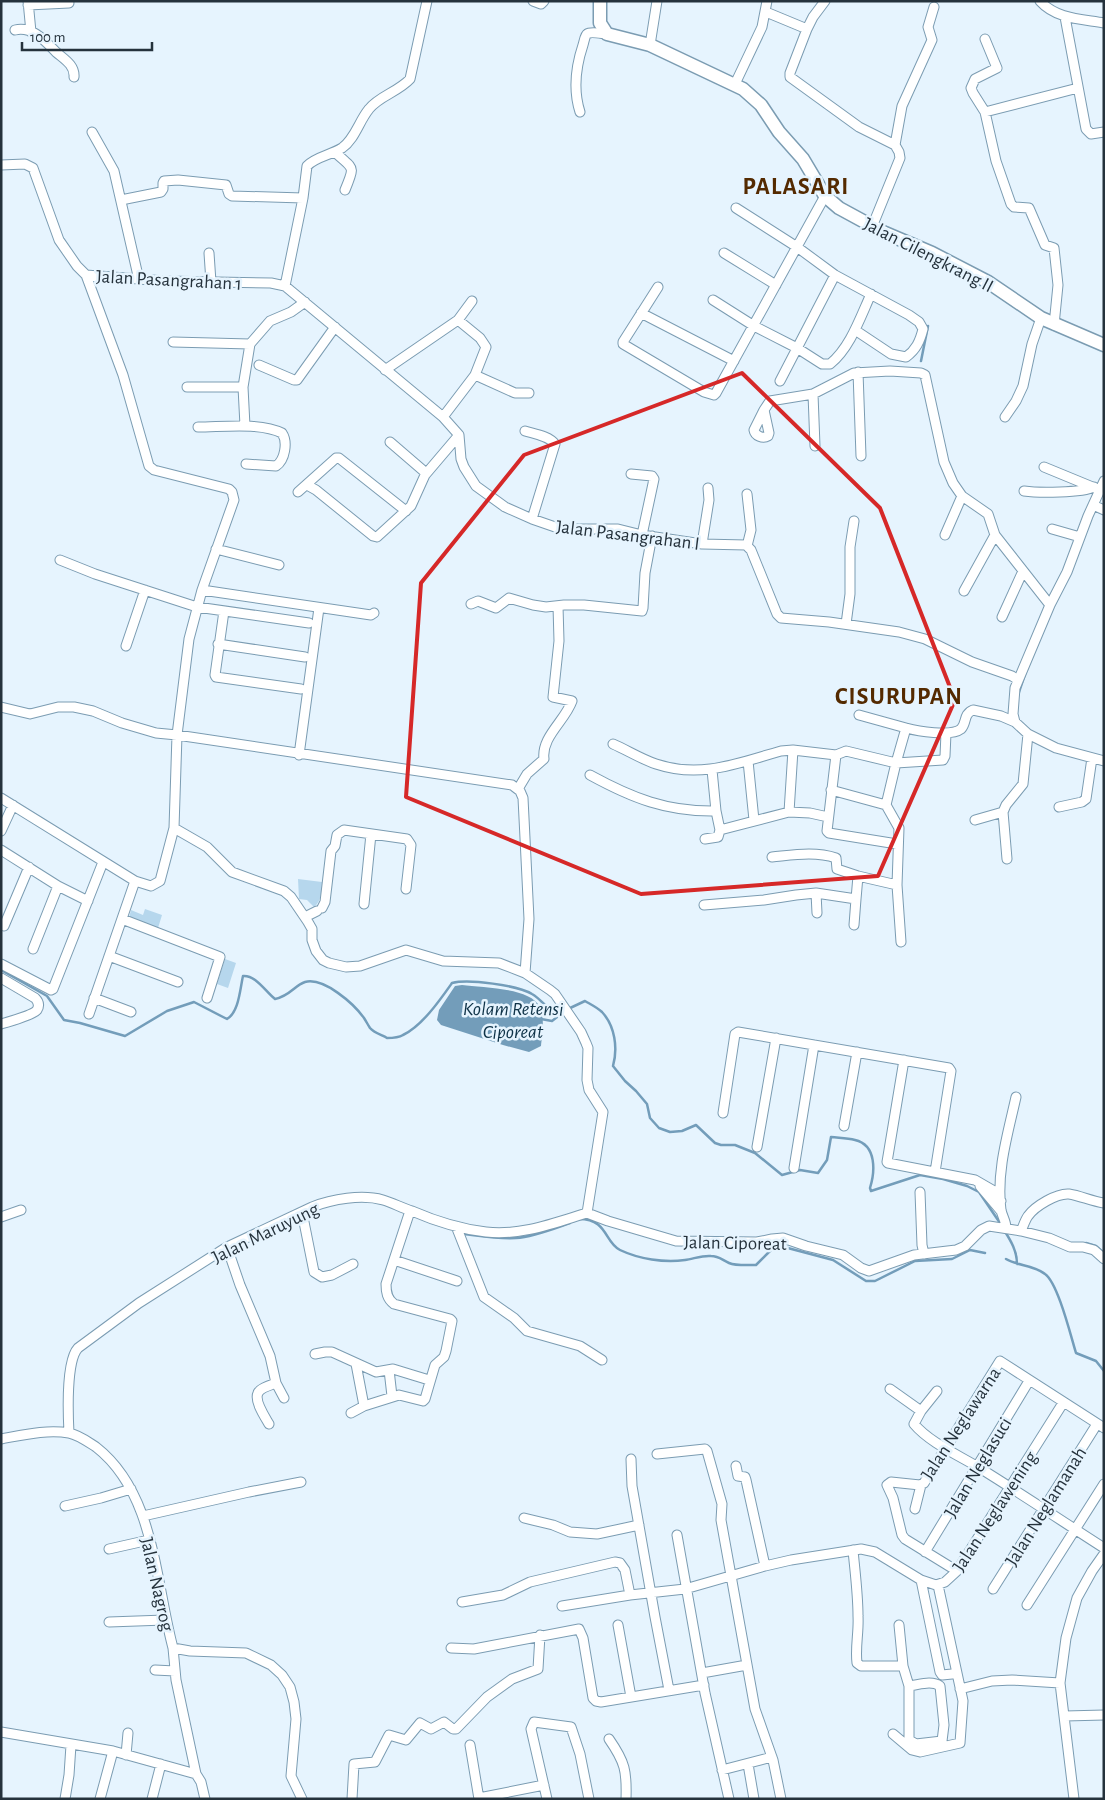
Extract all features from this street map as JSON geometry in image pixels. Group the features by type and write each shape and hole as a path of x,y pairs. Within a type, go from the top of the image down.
{"street":[{"path":"307,485 375,537 384,531 414,502 426,473 459,435 443,417 285,286 303,198 306,171 309,164 344,147 369,108 410,79 427,1"},
{"path":"533,1 540,4 544,1"},
{"path":"600,1 600,23 607,34"},
{"path":"650,45 657,1"},
{"path":"735,84 753,47 766,12 767,1"},
{"path":"826,1 813,17 807,29 790,77 859,128 895,145 899,152 900,158 872,227"},
{"path":"1040,1 1047,8 1065,17 1104,23"},
{"path":"31,32 28,3 69,3"},
{"path":"895,145 902,106 932,40 928,27 934,7"},
{"path":"766,12 807,29"},
{"path":"1065,17 1086,129 1091,134 1104,132"},
{"path":"15,30 22,29 31,32 46,41 66,60 72,68 74,77"},
{"path":"580,112 576,101 576,77 579,56 586,36 589,34 607,34"},
{"name":"Jalan Cilengkrang II","path":"607,34 650,45 735,84 750,94 761,105 779,132 803,159 825,196 839,208 872,227 932,253 981,278 1054,325 1104,345"},
{"path":"985,39 997,68 975,79 971,88 985,112 996,161 1012,204 1014,207 1027,207 1030,209 1045,245 1054,248 1058,285 1054,325"},
{"path":"985,112 1078,88"},
{"path":"92,132 111,163 139,280"},
{"path":"336,152 348,163 353,172 345,190"},
{"name":"Jalan Pasangrahan 1","path":"1,165 25,164 32,168 59,240 77,266 86,275 139,280 271,283 285,286"},
{"path":"121,200 161,192 164,189 164,181 178,180 226,185 232,196 303,198"},
{"path":"658,287 623,344 704,392 714,395 825,196"},
{"path":"736,208 835,275 919,322 923,329 914,352 906,357 891,354 855,330"},
{"path":"209,253 211,282"},
{"path":"724,253 776,285"},
{"path":"1,798 135,881 151,886 160,881 174,828 177,735 189,639 202,590 234,500 229,489 154,470 149,466 123,375 86,275"},
{"path":"780,381 835,275"},
{"path":"713,300 754,326 797,348 822,364 830,364 840,354 855,330 871,294"},
{"path":"385,370 458,320 472,301"},
{"path":"244,426 243,387 250,344 270,321 291,312 305,302"},
{"path":"641,313 734,361"},
{"path":"1005,417 1023,386 1032,344 1041,318"},
{"path":"443,417 475,375 486,347 480,338 458,320"},
{"path":"259,365 296,380 336,327"},
{"path":"173,342 250,344"},
{"path":"858,372 861,456"},
{"path":"764,410 770,401 813,394 853,373 890,372 922,373 925,375 944,462 953,483 962,496 988,514 996,535 1050,605"},
{"path":"475,375 515,392 530,393"},
{"path":"187,388 243,387"},
{"path":"813,394 815,446"},
{"path":"198,427 244,426 282,433 284,437 282,459 279,464 276,466 246,464"},
{"path":"525,430 549,439 554,444 532,519"},
{"name":"Jalan Pasangrahan I","path":"459,435 464,467 476,486 505,508 532,519 558,528 586,530 608,528 702,544 747,546"},
{"path":"390,442 426,473"},
{"path":"298,492 336,458 339,458 406,511"},
{"path":"1044,467 1097,488"},
{"path":"630,474 652,476 654,479 642,535"},
{"path":"1015,722 1013,714 1015,688 1050,605 1068,572 1093,505 1097,488 1104,480"},
{"path":"702,544 709,500 708,488"},
{"path":"1024,491 1049,493 1097,488"},
{"path":"747,494 751,530 747,546 751,550 780,616 785,619 846,624 900,632 925,639 972,662 1012,676 1018,680"},
{"path":"945,535 962,496"},
{"path":"1093,505 1104,510"},
{"path":"846,624 850,594 849,566 854,521"},
{"path":"1052,529 1080,538"},
{"path":"964,592 996,535"},
{"path":"471,604 478,601 496,608 509,598 546,607 584,606 642,611 645,573 652,536"},
{"path":"216,549 280,565"},
{"path":"60,560 95,574 197,607 309,623"},
{"path":"1002,617 1023,572"},
{"path":"126,646 145,590"},
{"path":"202,590 371,615 374,613"},
{"path":"518,789 527,774 544,759 542,750 556,726 569,709 572,701 553,697 559,641 558,606"},
{"path":"299,755 319,608"},
{"path":"224,611 214,673 216,677 301,690"},
{"path":"218,644 305,657"},
{"path":"1,707 30,714 58,707 74,707 93,711 148,731 299,755 512,785 518,789 523,798 529,893 525,973"},
{"path":"859,715 906,728 946,734 962,728 966,714 973,710 1001,716 1015,722 1028,734 1056,748 1104,761"},
{"path":"900,942 897,885 898,827 886,805 906,728"},
{"path":"613,744 655,763 673,768 712,770 781,751 793,750 836,756 843,752 855,752 896,763 942,760 945,756 946,734"},
{"path":"1007,859 1003,812 1006,805 1023,784 1028,734"},
{"path":"789,812 793,750"},
{"path":"836,756 826,830 829,833 897,844"},
{"path":"1059,806 1082,802 1086,799 1092,758"},
{"path":"748,761 754,820"},
{"path":"705,839 718,837 720,830 712,770"},
{"path":"590,775 650,803 702,811 716,811"},
{"path":"831,790 886,805"},
{"path":"1,831 13,805"},
{"path":"720,830 789,812 810,813 828,817"},
{"path":"975,820 1003,812"},
{"path":"174,828 206,847 232,872 287,893 312,930 312,940 316,952 323,960 329,963 346,967 360,966 406,950 444,961 499,963 525,973 555,994 581,1032 586,1043 588,1048 587,1080 589,1090 603,1112 587,1213"},
{"path":"305,917 322,907 331,851 335,846 336,835 344,830 407,839 411,845 406,888"},
{"path":"364,904 371,834"},
{"path":"1,850 58,886 88,901"},
{"path":"772,857 803,853 828,855 836,858 837,869 897,885"},
{"path":"1,964 51,990 53,989 104,862"},
{"path":"4,926 29,867"},
{"path":"854,925 858,876"},
{"path":"89,1014 135,881"},
{"path":"33,949 58,886"},
{"path":"704,905 816,893 856,899"},
{"path":"816,893 817,913"},
{"path":"122,919 220,957 207,998"},
{"path":"109,956 178,982"},
{"path":"1,978 36,998 38,1007 34,1012 2,1024"},
{"path":"94,998 131,1012"},
{"path":"723,1113 735,1034 741,1032 949,1068 951,1071 935,1172"},
{"path":"757,1147 776,1038"},
{"path":"794,1168 814,1045"},
{"path":"844,1126 857,1052"},
{"path":"904,1060 886,1160 888,1163 975,1180 994,1191 1001,1201"},
{"path":"1003,1228 1001,1211 1002,1161 1016,1096"},
{"path":"975,1180 1001,1211"},
{"path":"920,1192 924,1254"},
{"path":"1021,1231 1028,1216 1044,1202 1062,1194 1104,1203"},
{"name":"Jalan Maruyung","path":"69,1433 68,1404 74,1352 139,1303 228,1246 302,1212 326,1202 365,1198 384,1200 410,1211 456,1226 484,1232 518,1232 587,1213"},
{"path":"1,1217 21,1210"},
{"path":"351,1413 392,1396 400,1395 423,1401 435,1365 444,1357 452,1321 448,1318 401,1307 391,1302 386,1293 386,1284 410,1211"},
{"path":"302,1212 314,1272 322,1277 332,1275 352,1264"},
{"name":"Jalan Ciporeat","path":"587,1213 608,1222 676,1241 757,1242 783,1238 843,1255 861,1268 869,1271 904,1258 956,1250 965,1246 983,1228 989,1226 1049,1238 1070,1247 1084,1247 1094,1250 1104,1259"},
{"path":"456,1226 484,1297 514,1318 527,1331 580,1346 602,1360"},
{"path":"228,1246 240,1285 270,1356 276,1383 284,1398"},
{"path":"394,1260 456,1281"},
{"path":"315,1354 332,1352 376,1372 389,1370 429,1380"},
{"name":"Jalan Neglawarna","path":"925,1552 910,1543 902,1535 888,1485 889,1482 921,1485 1000,1361 1029,1381"},
{"path":"356,1364 364,1406"},
{"path":"389,1370 392,1396"},
{"path":"1029,1381 1100,1426"},
{"name":"Jalan Neglasuci","path":"925,1552 1029,1381"},
{"path":"269,1424 260,1408 257,1396 260,1391 276,1383"},
{"path":"890,1389 921,1411"},
{"path":"937,1392 921,1411 914,1425 945,1448 1104,1548"},
{"name":"Jalan Neglawening","path":"562,1606 630,1595 685,1589 764,1566 853,1550 870,1550 921,1580 938,1585 950,1579 957,1571 1063,1403"},
{"name":"Jalan Neglamanah","path":"993,1589 1100,1426"},
{"name":"Jalan Nagrog","path":"1,1439 41,1432 69,1433 81,1438 108,1457 131,1489 143,1516 160,1589 165,1620 173,1648 190,1651 246,1653 264,1661 278,1671 290,1687 296,1720 291,1776 302,1799"},
{"path":"657,1454 705,1448 708,1451 722,1504 721,1520 755,1709 772,1757 780,1799"},
{"path":"631,1459 632,1486 669,1690"},
{"path":"736,1466 738,1476 745,1477 746,1480 764,1566"},
{"path":"143,1516 301,1482"},
{"path":"1027,1605 1104,1484"},
{"path":"915,1509 921,1485"},
{"path":"65,1506 131,1489"},
{"path":"524,1518 553,1525 570,1532 597,1534 639,1525"},
{"path":"677,1534 685,1589 728,1799"},
{"path":"109,1549 149,1540"},
{"path":"853,1550 858,1614 857,1663 861,1666 903,1666"},
{"path":"925,1552 957,1571"},
{"path":"1074,1799 1060,1684 1066,1638 1077,1598 1104,1554"},
{"path":"462,1602 502,1595 530,1582 615,1562 620,1563 625,1570 630,1595"},
{"path":"921,1580 940,1674 952,1674"},
{"path":"893,1734 912,1750 920,1752 960,1743 963,1707 938,1585"},
{"path":"109,1622 165,1620"},
{"path":"618,1625 631,1697"},
{"path":"899,1625 903,1666 909,1686 910,1740 916,1744 942,1741 944,1725 940,1686 929,1683 909,1686"},
{"path":"451,1648 474,1649 570,1630 580,1630 584,1638 593,1698 596,1701 602,1702 704,1685"},
{"path":"352,1799 354,1764 375,1762 388,1735 406,1740 420,1723 431,1729 444,1722 453,1729 456,1729 493,1692 512,1679 538,1669 540,1636"},
{"path":"173,1648 175,1670 196,1774 201,1782 205,1799"},
{"path":"702,1673 747,1665"},
{"path":"155,1670 175,1670"},
{"path":"960,1689 992,1681 1012,1680 1060,1684"},
{"path":"1065,1716 1104,1715"},
{"path":"547,1799 532,1729 534,1722 571,1727 580,1754 589,1799"},
{"path":"1,1732 113,1751 196,1774"},
{"path":"126,1755 128,1733"},
{"path":"609,1739 622,1758 626,1780 626,1799"},
{"path":"65,1799 71,1745"},
{"path":"470,1745 479,1798 521,1794 544,1785"},
{"path":"100,1799 113,1751"},
{"path":"722,1770 772,1757"},
{"path":"152,1799 161,1764"},
{"path":"748,1764 754,1799"}],"highlighted area":[{"path":"742,373 880,508 955,700 878,876 641,894 406,797 421,583 524,455"}],"shaded area":[{"path":"298,879 322,882 320,899 314,907 307,900 299,899"},
{"path":"145,909 162,915 158,928 129,918 131,910 143,915"},
{"path":"225,959 236,963 228,988 217,984"}],"water":[{"name":"Kolam Retensi Ciporeat","path":"462,985 516,992 535,1000 542,1011 541,1046 529,1052 441,1025 437,1020 439,1010 455,986"}],"waterway":[{"path":"921,361 928,326"},
{"path":"1018,695 1025,674"},
{"path":"1,970 47,996 64,1020 125,1036 167,1011 194,1002 227,1019 237,1006 243,976 252,978 275,999 285,996 305,982 321,984 346,999 359,1012 372,1030 387,1038 395,1038 410,1031 430,1012 452,983 481,982 516,988 535,996 556,1014 564,1012"},
{"path":"568,1009 585,1001 600,1011 606,1018 613,1030 615,1045 613,1066 647,1104 650,1118 659,1128 670,1132 682,1131 696,1125 715,1143 735,1145 755,1153 782,1175 800,1170 818,1173 827,1160 831,1137 855,1140 867,1147 871,1153 873,1160 871,1191 920,1175 943,1179 967,1186 979,1192 1002,1226"},
{"path":"541,1019 552,1021 561,1014"},
{"path":"579,1219 595,1223 620,1250 643,1258 677,1261 711,1256 718,1257 732,1264 756,1265 772,1249 784,1247 833,1260 866,1281 875,1281 915,1261 952,1259 970,1250 985,1253"},
{"path":"464,1234 496,1238 516,1238 570,1223"},
{"path":"1004,1230 1015,1250 1017,1264"},
{"path":"1086,1243 1096,1246 1104,1253"},
{"path":"1006,1259 1041,1271 1050,1279 1059,1299 1076,1353 1096,1361 1104,1371"}],"district":[{"name":"PALASARI","path":"796,186"},
{"name":"CISURUPAN","path":"899,696"}]}
